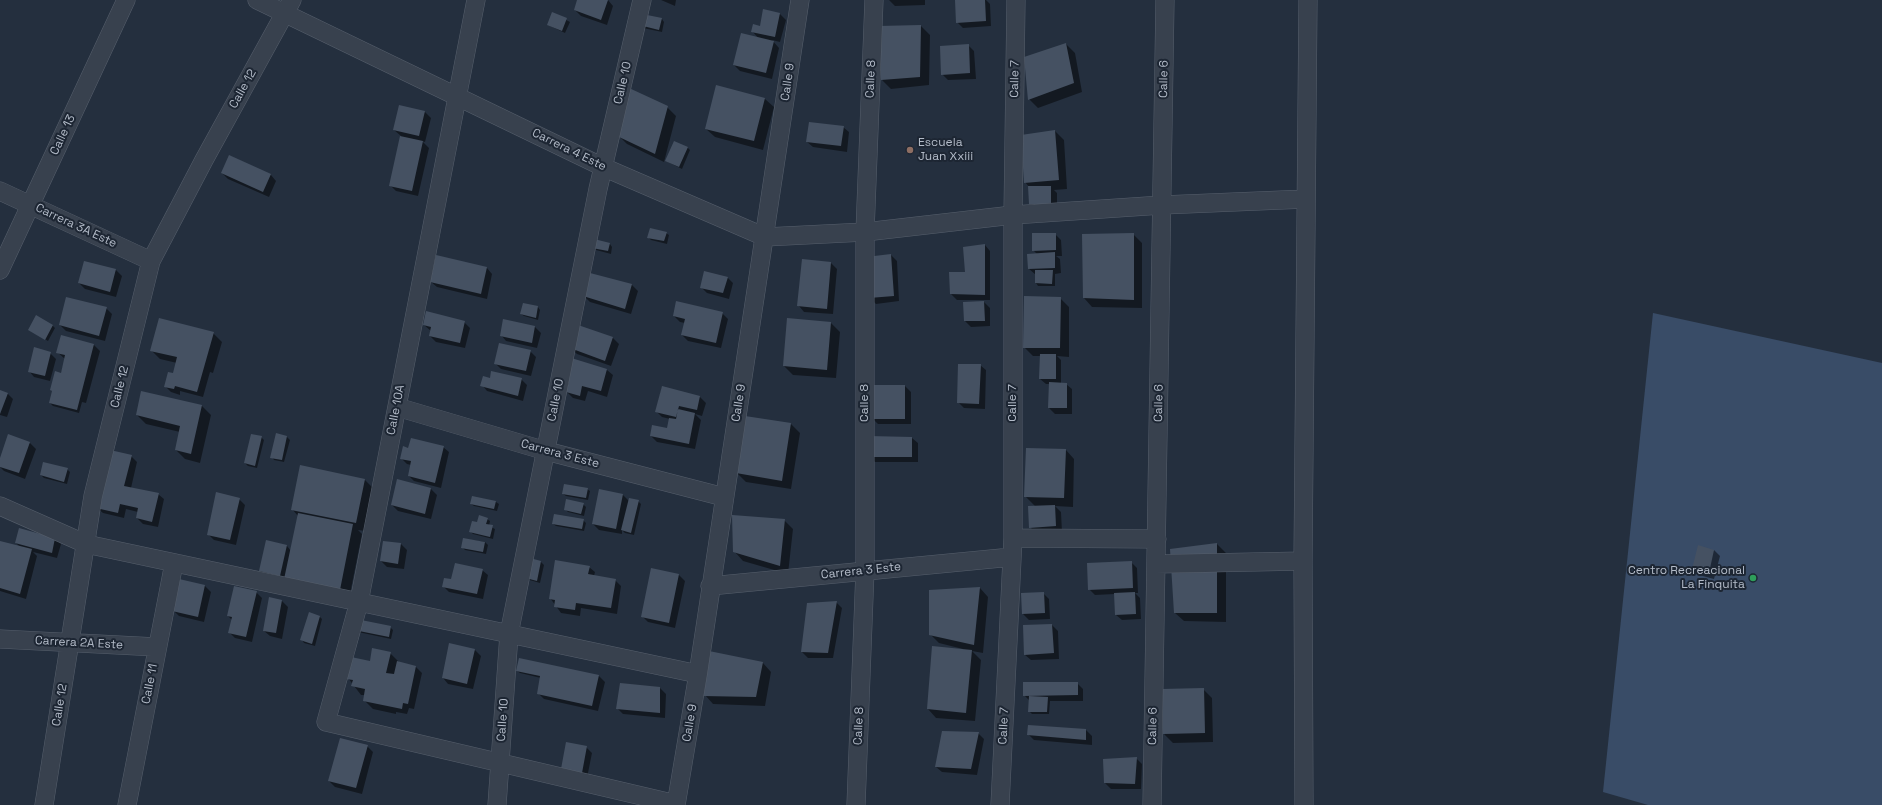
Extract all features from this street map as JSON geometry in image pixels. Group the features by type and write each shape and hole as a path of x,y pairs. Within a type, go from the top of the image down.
{"street":[{"name":"Calle 13","path":"0,270 126,0"},
{"name":"Carrera 4 Este","path":"257,0 289,7 457,96 603,167 765,237 865,232 1013,215 1162,205 1306,199"},
{"name":"Calle 10A","path":"476,0 359,602 326,722 500,762"},
{"name":"Calle 10","path":"497,805 509,634 603,167 642,0"},
{"name":"Calle 9","path":"676,804 698,674 710,586 765,237 800,0"},
{"name":"Calle 8","path":"856,805 866,570 865,232 874,0"},
{"name":"Calle 7","path":"1000,805 1013,538 1013,215 1016,0"},
{"name":"Calle 6","path":"1152,805 1165,0"},
{"path":"1304,805 1303,561 1308,0"},
{"name":"Calle 12","path":"44,805 94,496 151,262 204,160 289,7"},
{"name":"Carrera 3A Este","path":"0,191 151,262"},
{"name":"Carrera 3 Este","path":"397,406 546,451 724,497"},
{"path":"0,506 86,544 698,674"},
{"path":"1013,538 1157,539"},
{"name":"Carrera 3 Este","path":"710,586 1012,557"},
{"path":"1156,564 1303,561"},
{"name":"Calle 11","path":"127,805 174,563"},
{"name":"Carrera 2A Este","path":"0,639 157,647"},
{"path":"500,762 676,804"}],"water":[{"name":"Centro Recreacional La Finquita","path":"1653,313 1882,363 1882,805 1648,805 1603,792"}],"building":[{"path":"577,0 608,0 601,20 574,10"},
{"path":"955,0 985,0 986,21 956,23"},
{"path":"763,9 780,13 775,37 751,32 753,24 760,26"},
{"path":"552,12 567,18 562,31 547,25"},
{"path":"642,14 662,18 659,30 639,25"},
{"path":"921,25 920,77 881,80 879,26"},
{"path":"741,33 774,41 766,73 733,65"},
{"path":"1066,43 1074,83 1028,100 1024,57"},
{"path":"969,44 970,73 941,75 940,46"},
{"path":"716,85 765,98 754,141 705,129"},
{"path":"629,88 668,106 655,154 617,136"},
{"path":"399,105 425,111 419,136 393,130"},
{"path":"809,122 844,126 841,146 806,142"},
{"path":"1055,130 1059,180 1024,183 1021,135"},
{"path":"400,136 423,141 412,191 389,186"},
{"path":"674,141 688,147 679,167 665,161"},
{"path":"229,155 271,174 263,192 221,173"},
{"path":"1028,186 1051,186 1051,204 1029,204"},
{"path":"650,228 667,232 664,241 647,238"},
{"path":"1032,233 1056,233 1056,250 1032,251"},
{"path":"1134,233 1134,300 1083,298 1082,234"},
{"path":"594,239 610,243 608,251 592,248"},
{"path":"985,244 985,295 950,294 949,272 965,272 963,247"},
{"path":"1055,252 1055,268 1028,269 1027,254"},
{"path":"891,254 894,296 869,298 866,257"},
{"path":"436,255 487,267 481,294 430,282"},
{"path":"802,259 831,262 827,309 797,306"},
{"path":"84,261 116,269 110,292 78,283"},
{"path":"1035,270 1053,270 1052,284 1035,283"},
{"path":"704,271 728,277 723,293 700,288"},
{"path":"590,273 632,284 625,309 583,296"},
{"path":"1024,296 1061,297 1060,348 1023,348"},
{"path":"66,297 107,307 99,336 59,325"},
{"path":"676,301 723,312 716,343 681,335 685,319 673,316"},
{"path":"984,301 985,321 964,321 963,302"},
{"path":"523,303 538,306 536,318 520,314"},
{"path":"426,311 465,321 460,343 429,336 431,327 423,325"},
{"path":"36,315 53,325 45,340 28,330"},
{"path":"159,318 214,332 197,392 175,386 174,389 164,387 168,372 173,373 177,357 150,351"},
{"path":"787,318 831,322 827,370 783,366"},
{"path":"503,319 535,326 532,343 500,336"},
{"path":"578,325 613,337 605,361 570,348"},
{"path":"61,335 94,344 77,410 49,403 52,391 50,390 55,371 61,373 65,355 56,353"},
{"path":"499,343 531,350 526,371 494,364"},
{"path":"34,347 51,352 45,376 28,372"},
{"path":"1040,354 1056,354 1056,379 1039,379"},
{"path":"568,357 607,369 601,391 582,386 580,396 566,392 569,382 561,380"},
{"path":"958,364 981,364 979,404 957,403"},
{"path":"491,371 522,378 518,396 480,386 483,376 490,378"},
{"path":"1049,382 1067,383 1067,408 1048,408"},
{"path":"871,385 905,385 905,419 871,419"},
{"path":"662,386 700,396 697,410 679,406 676,417 655,412"},
{"path":"0,390 8,393 0,414"},
{"path":"141,391 202,405 191,454 175,450 180,426 136,415"},
{"path":"678,409 695,413 689,444 650,436 652,425 667,428 669,418 676,419"},
{"path":"745,416 791,423 782,481 736,473"},
{"path":"276,433 287,436 282,460 270,458"},
{"path":"8,434 30,442 19,473 0,467 0,458"},
{"path":"251,434 262,436 255,466 244,463"},
{"path":"868,436 912,437 912,457 868,457"},
{"path":"411,438 444,446 435,483 408,476 411,461 400,459 403,446 408,448"},
{"path":"1026,448 1066,449 1064,498 1024,497"},
{"path":"110,450 132,455 124,486 159,493 152,522 136,518 138,508 120,504 118,513 96,508"},
{"path":"43,462 68,468 64,482 40,475"},
{"path":"300,465 365,479 356,523 291,510"},
{"path":"397,479 431,488 425,514 391,505"},
{"path":"564,484 588,488 586,498 562,494"},
{"path":"599,489 623,494 616,529 592,524"},
{"path":"216,492 240,498 230,540 207,535"},
{"path":"472,496 496,501 494,509 470,504"},
{"path":"629,498 639,500 631,533 621,530"},
{"path":"566,499 584,503 581,514 564,510"},
{"path":"1055,505 1056,526 1029,528 1028,506"},
{"path":"298,513 353,524 339,595 283,584"},
{"path":"554,514 584,519 582,529 552,524"},
{"path":"479,515 488,518 486,524 493,525 490,537 469,532 472,521 477,522"},
{"path":"732,515 785,519 780,566 733,552"},
{"path":"19,528 55,538 52,553 15,543"},
{"path":"463,538 485,542 483,552 461,548"},
{"path":"266,540 287,545 280,576 259,571"},
{"path":"0,541 32,549 20,594 0,588"},
{"path":"383,541 401,543 398,564 380,561"},
{"path":"1217,543 1217,613 1174,613 1170,549"},
{"path":"1698,545 1714,550 1709,573 1692,569"},
{"path":"526,557 541,561 537,581 522,577"},
{"path":"555,560 590,566 588,574 616,579 611,608 576,603 575,610 554,607 555,600 549,599"},
{"path":"1132,561 1133,588 1088,590 1087,563"},
{"path":"455,563 483,569 477,594 442,587 444,578 451,579"},
{"path":"651,568 679,574 669,623 641,617"},
{"path":"179,579 205,585 198,617 172,611"},
{"path":"234,586 257,591 246,637 228,633 232,617 227,616"},
{"path":"980,587 974,645 929,635 929,590"},
{"path":"1044,592 1045,613 1022,614 1021,593"},
{"path":"1135,592 1136,614 1115,615 1114,593"},
{"path":"269,597 282,600 276,633 263,631"},
{"path":"837,601 828,653 801,652 807,603"},
{"path":"309,612 320,616 312,644 300,640"},
{"path":"356,619 391,626 389,637 354,630"},
{"path":"1052,624 1054,653 1024,655 1023,625"},
{"path":"449,643 475,649 467,684 442,678"},
{"path":"932,646 972,650 966,713 927,709"},
{"path":"372,648 391,652 386,673 394,674 397,661 416,666 408,704 403,703 402,709 363,701 365,689 351,686 353,680 346,679 351,657 370,661"},
{"path":"709,651 763,662 756,697 703,696"},
{"path":"519,658 599,675 592,706 537,694 540,676 516,671"},
{"path":"1023,682 1078,682 1078,695 1023,696"},
{"path":"620,683 660,687 660,713 616,709"},
{"path":"1204,688 1205,733 1163,734 1162,689"},
{"path":"1029,696 1048,697 1047,712 1028,712"},
{"path":"1028,725 1086,729 1086,740 1027,735"},
{"path":"942,731 979,732 971,769 935,767"},
{"path":"340,738 368,745 356,788 328,781"},
{"path":"566,742 587,746 582,773 561,769"},
{"path":"1137,757 1135,784 1104,783 1103,759"}],"place":[{"name":"Escuela Juan Xxiii","path":"910,150"},
{"name":"Centro Recreacional La Finquita","path":"1753,578"}]}
